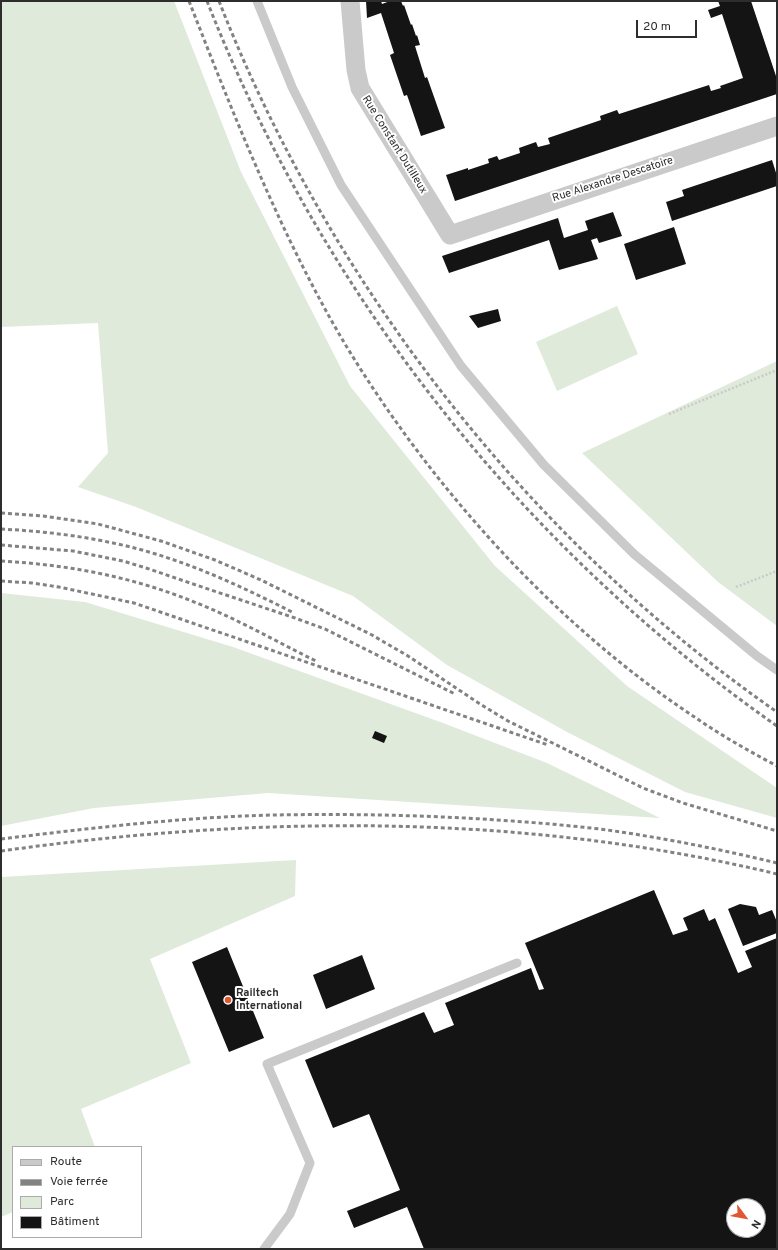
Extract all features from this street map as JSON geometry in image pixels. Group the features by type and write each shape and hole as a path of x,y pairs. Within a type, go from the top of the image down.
{"street":[{"name":"Rue Constant Dutilleux","path":"350,1 356,70 360,88 450,235"},
{"name":"Rue Alexandre Descatoire","path":"450,235 777,126"}],"lane":[{"path":"257,1 292,87 341,185 461,366 544,465 634,554 757,656 777,670"},
{"path":"264,1249 290,1214 310,1163 267,1064 517,964"}],"path":[{"path":"669,414 777,370"},
{"path":"736,587 777,571"}],"green space":[{"path":"1,1 174,1 241,172 350,386 495,566 627,686 777,788 777,818 685,792 567,732 447,665 353,596 136,507 78,487 108,453 98,323 1,327"},
{"path":"617,306 638,354 557,391 536,342"},
{"path":"777,361 777,626 718,582 582,453"},
{"path":"1,593 85,602 233,647 443,723 547,763 660,818 268,793 94,808 1,826"},
{"path":"296,860 295,896 150,959 191,1063 81,1109 95,1146 12,1146 12,1212 1,1217 1,877"}],"building":[{"path":"366,1 381,1 382,4 390,1 401,1 403,6 404,5 420,45 415,46 425,78 427,77 445,128 421,136 407,95 404,96 390,55 394,53 381,13 367,18"},
{"path":"718,1 751,1 777,79 777,94 455,201 446,175 489,163 488,159 497,156 499,160 520,153 519,148 536,142 538,147 550,144 548,138 601,120 600,116 617,110 619,114 709,85 711,91 721,88 720,86 743,78 722,14 711,18 708,10 720,6"},
{"path":"772,160 777,176 777,186 672,221 666,202 684,196 682,190"},
{"path":"613,212 622,236 599,243 597,238 591,240 598,259 559,270 549,240 449,273 442,256 558,218 564,238 588,230 585,221"},
{"path":"674,227 686,264 636,280 624,244"},
{"path":"498,309 501,321 478,328 469,316"},
{"path":"375,731 387,736 384,743 372,738"},
{"path":"654,890 673,935 688,930 683,918 704,909 709,921 715,918 738,973 752,967 745,951 777,938 777,1249 424,1249 407,1207 354,1228 347,1211 400,1190 369,1114 333,1128 305,1060 424,1012 434,1033 454,1025 445,1003 531,968 539,990 544,989 525,943"},
{"path":"740,904 756,907 759,915 772,910 777,922 777,933 743,946 728,909"},
{"name":"Railtech International","path":"227,947 264,1038 229,1052 192,962"},
{"path":"362,955 375,989 326,1009 313,975"}],"railway":[{"path":"189,1 260,176 300,262 345,344 379,398 417,450 457,501 500,550 546,597 594,641 644,681 696,718 777,766"},
{"path":"207,1 254,108 308,212 370,311 439,406 514,495 596,578 684,655 777,726"},
{"path":"219,1 264,105 318,207 378,304 446,397 520,485 600,568 686,643 777,712"},
{"path":"1,513 43,516 98,524 161,541 215,560 261,580 372,635 408,656 508,721 643,788 683,803 777,831"},
{"path":"1,529 43,532 99,540 160,555 227,581 292,612"},
{"path":"1,545 73,551 123,561 146,568 325,629 455,694"},
{"path":"1,561 54,566 105,574 155,588 218,612 316,661"},
{"path":"1,581 32,583 59,587 134,603 548,745"},
{"path":"1,839 103,827 206,818 275,815 397,815 519,821 600,829 689,844 777,863"},
{"path":"1,851 98,839 195,831 293,826 390,826 488,830 585,840 682,854 777,874"}],"place":[{"name":"Railtech International","path":"228,1000"}]}
